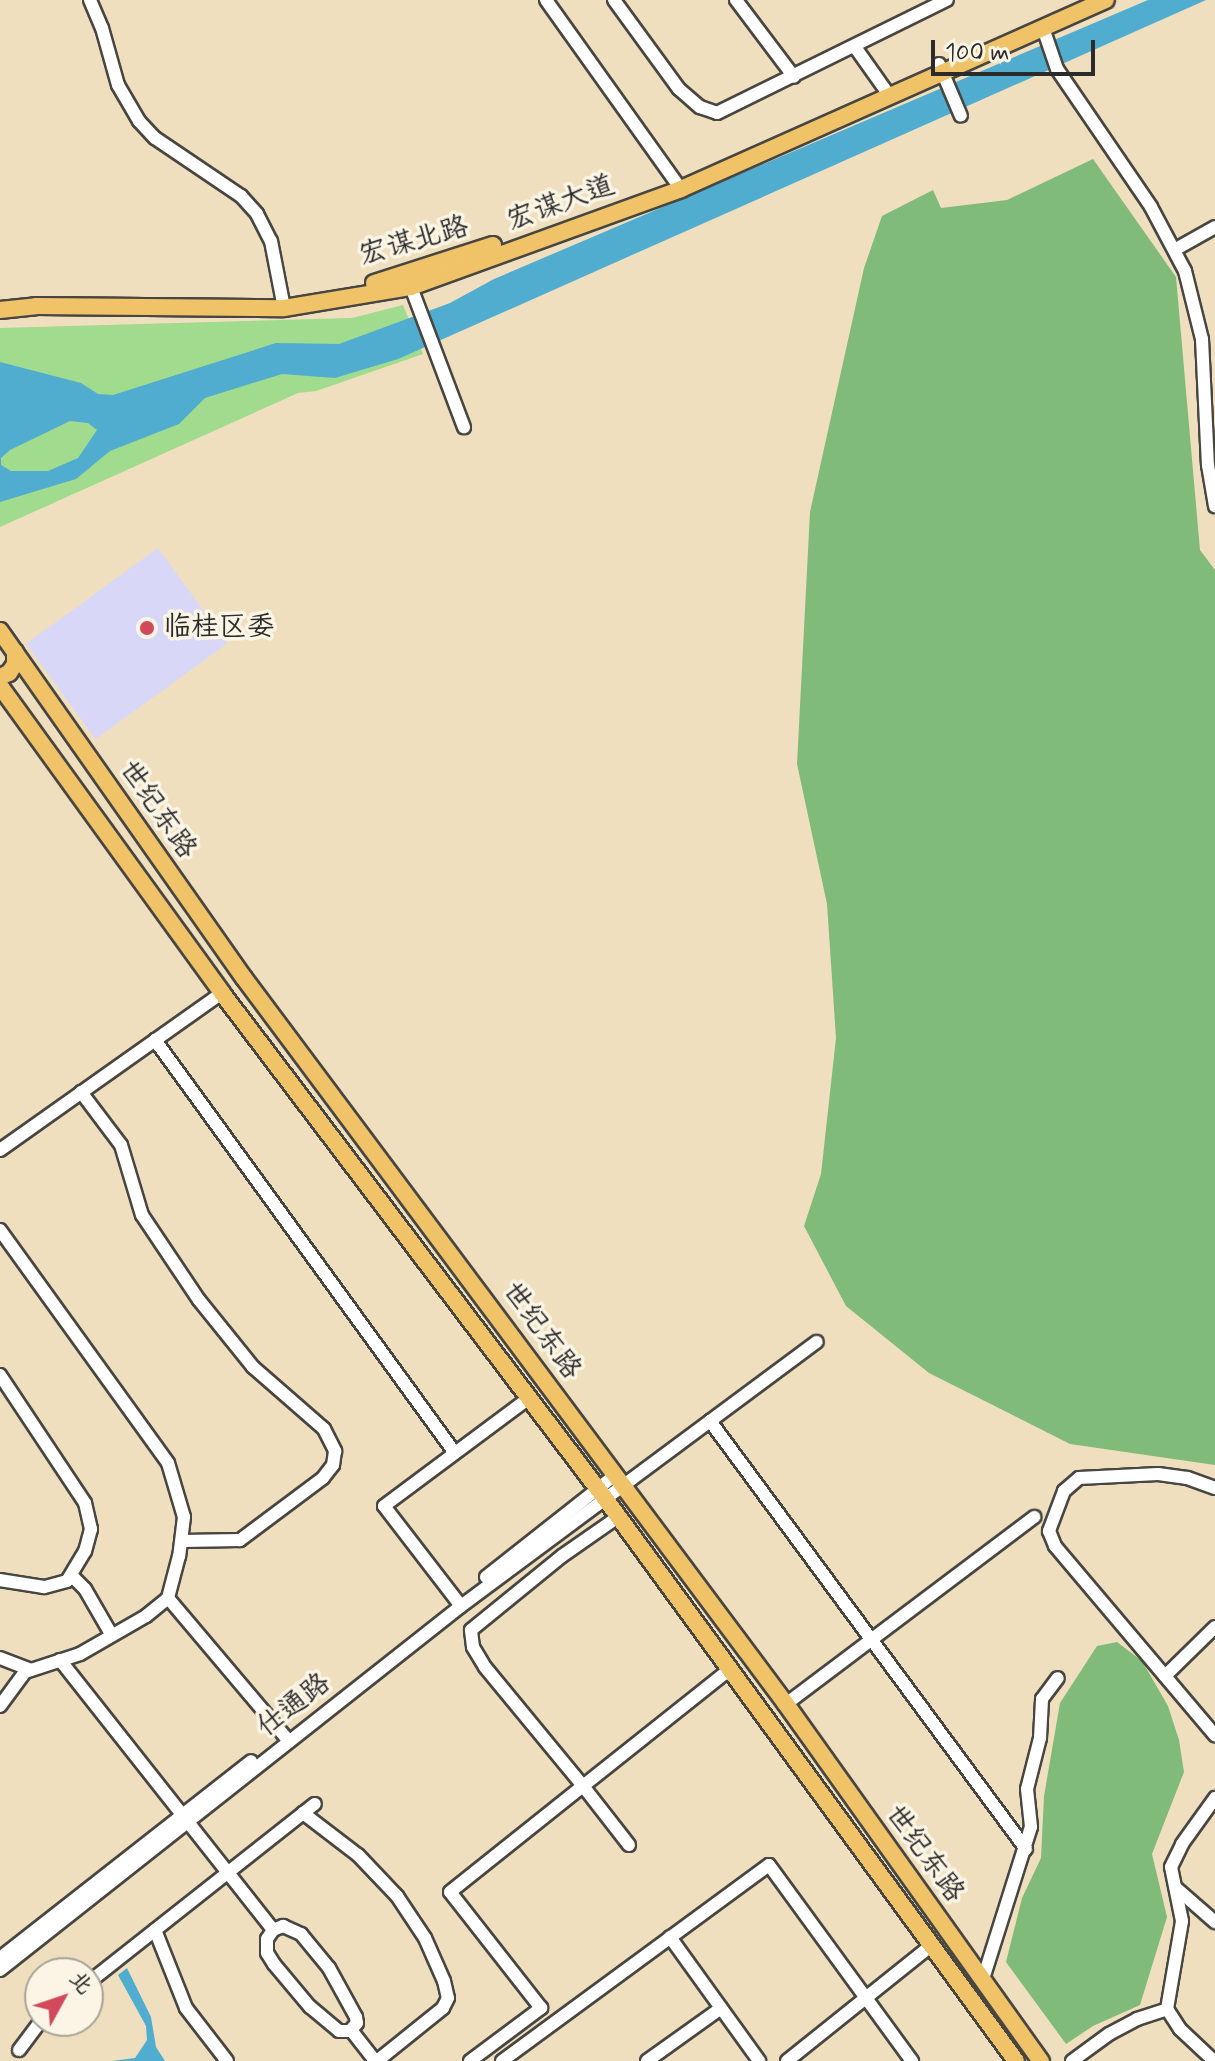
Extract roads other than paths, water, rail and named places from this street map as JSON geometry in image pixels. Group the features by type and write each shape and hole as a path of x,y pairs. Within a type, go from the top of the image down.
{"main road":[{"path":"940,68 1081,0"},
{"name":"宏谋大道","path":"0,310 36,306 283,303 411,287 678,184 940,68 1044,35 1106,0"},
{"name":"宏谋北路","path":"0,301 283,303 381,282 678,184"},
{"name":"世纪东路","path":"0,631 244,978 786,1704 1041,2061"},
{"path":"0,677 9,673 15,664 15,652"},
{"name":"世纪东路","path":"0,686 222,993 601,1493 1016,2061"},
{"path":"52,761 54,738 73,735"},
{"path":"222,993 244,978"}],"street":[{"path":"90,0 102,28 118,85 133,112 155,138 241,196 257,214 271,241 283,303"},
{"path":"546,0 678,184"},
{"path":"614,0 679,89 700,107 717,113 947,0"},
{"path":"736,0 794,77"},
{"path":"917,0 926,12"},
{"path":"1044,35 1057,69 1176,249 1202,339 1208,465 1215,506"},
{"path":"855,47 886,92"},
{"path":"940,68 961,116"},
{"path":"1176,249 1215,227"},
{"path":"411,287 464,427"},
{"path":"0,1150 222,993"},
{"path":"155,1040 455,1453"},
{"path":"81,1092 121,1145 142,1215 199,1300 253,1367 324,1429 335,1451 333,1465 323,1478 240,1540 225,1543 182,1541"},
{"path":"0,1230 161,1453 182,1505 182,1541 168,1598 146,1616 80,1654 31,1670 17,1678 0,1706"},
{"name":"仕通路","path":"0,1970 185,1818 601,1493 710,1421 817,1342"},
{"path":"0,1375 85,1503 91,1529 85,1551 72,1576 61,1584 44,1587 0,1580"},
{"path":"458,1603 384,1506 529,1398"},
{"path":"710,1421 1026,1849"},
{"path":"1215,1488 1187,1478 1158,1474 1086,1476 1069,1484 1049,1527 1055,1546 1215,1735"},
{"path":"618,1517 562,1556 471,1630 473,1647 485,1667 629,1845"},
{"path":"786,1704 869,1638 1034,1517"},
{"path":"72,1576 85,1589 111,1634"},
{"path":"168,1598 286,1738"},
{"path":"1165,1676 1215,1627"},
{"path":"0,1658 31,1670"},
{"path":"60,1660 273,1930"},
{"path":"470,2061 541,2008 450,1892 729,1670"},
{"path":"983,1979 1031,1827 1027,1789 1040,1738 1042,1699 1058,1678"},
{"path":"1214,2061 1180,2029 1167,2009 1181,1935 1181,1909 1171,1867 1174,1857 1215,1798"},
{"path":"104,1970 315,1804"},
{"path":"303,1813 358,1855 397,1896 425,1938 448,1998 443,2008 376,2061 351,2030"},
{"name":"仕通路","path":"0,1958 185,1818"},
{"path":"502,2061 769,1865 912,2061"},
{"path":"1176,1888 1215,1922"},
{"path":"283,1926 296,1930 321,1956 356,2017 351,2030 339,2031 287,1983 267,1953 267,1939 273,1930 283,1926"},
{"path":"155,1930 186,2008 227,2061"},
{"path":"670,1937 759,2061"},
{"path":"787,2061 932,1945"},
{"path":"654,2059 721,2008"},
{"path":"1072,2061 1109,2034 1137,2019 1167,2009"},
{"path":"19,2050 29,2037"}],"water":[{"path":"1148,0 1206,0 398,359 335,378 282,374 205,398 179,424 110,451 76,479 0,502 0,362 81,383 98,394 113,395 276,343 339,344 450,303 494,279","holes":["70,421 88,423 97,430 78,458 48,471 11,471 1,465 1,458 10,450"]},
{"path":"127,1968 151,2017 156,2047 165,2061 112,2061 135,2058 147,2040 146,2026 118,1975"}],"place":[{"name":"临桂区委","path":"147,628"}]}
